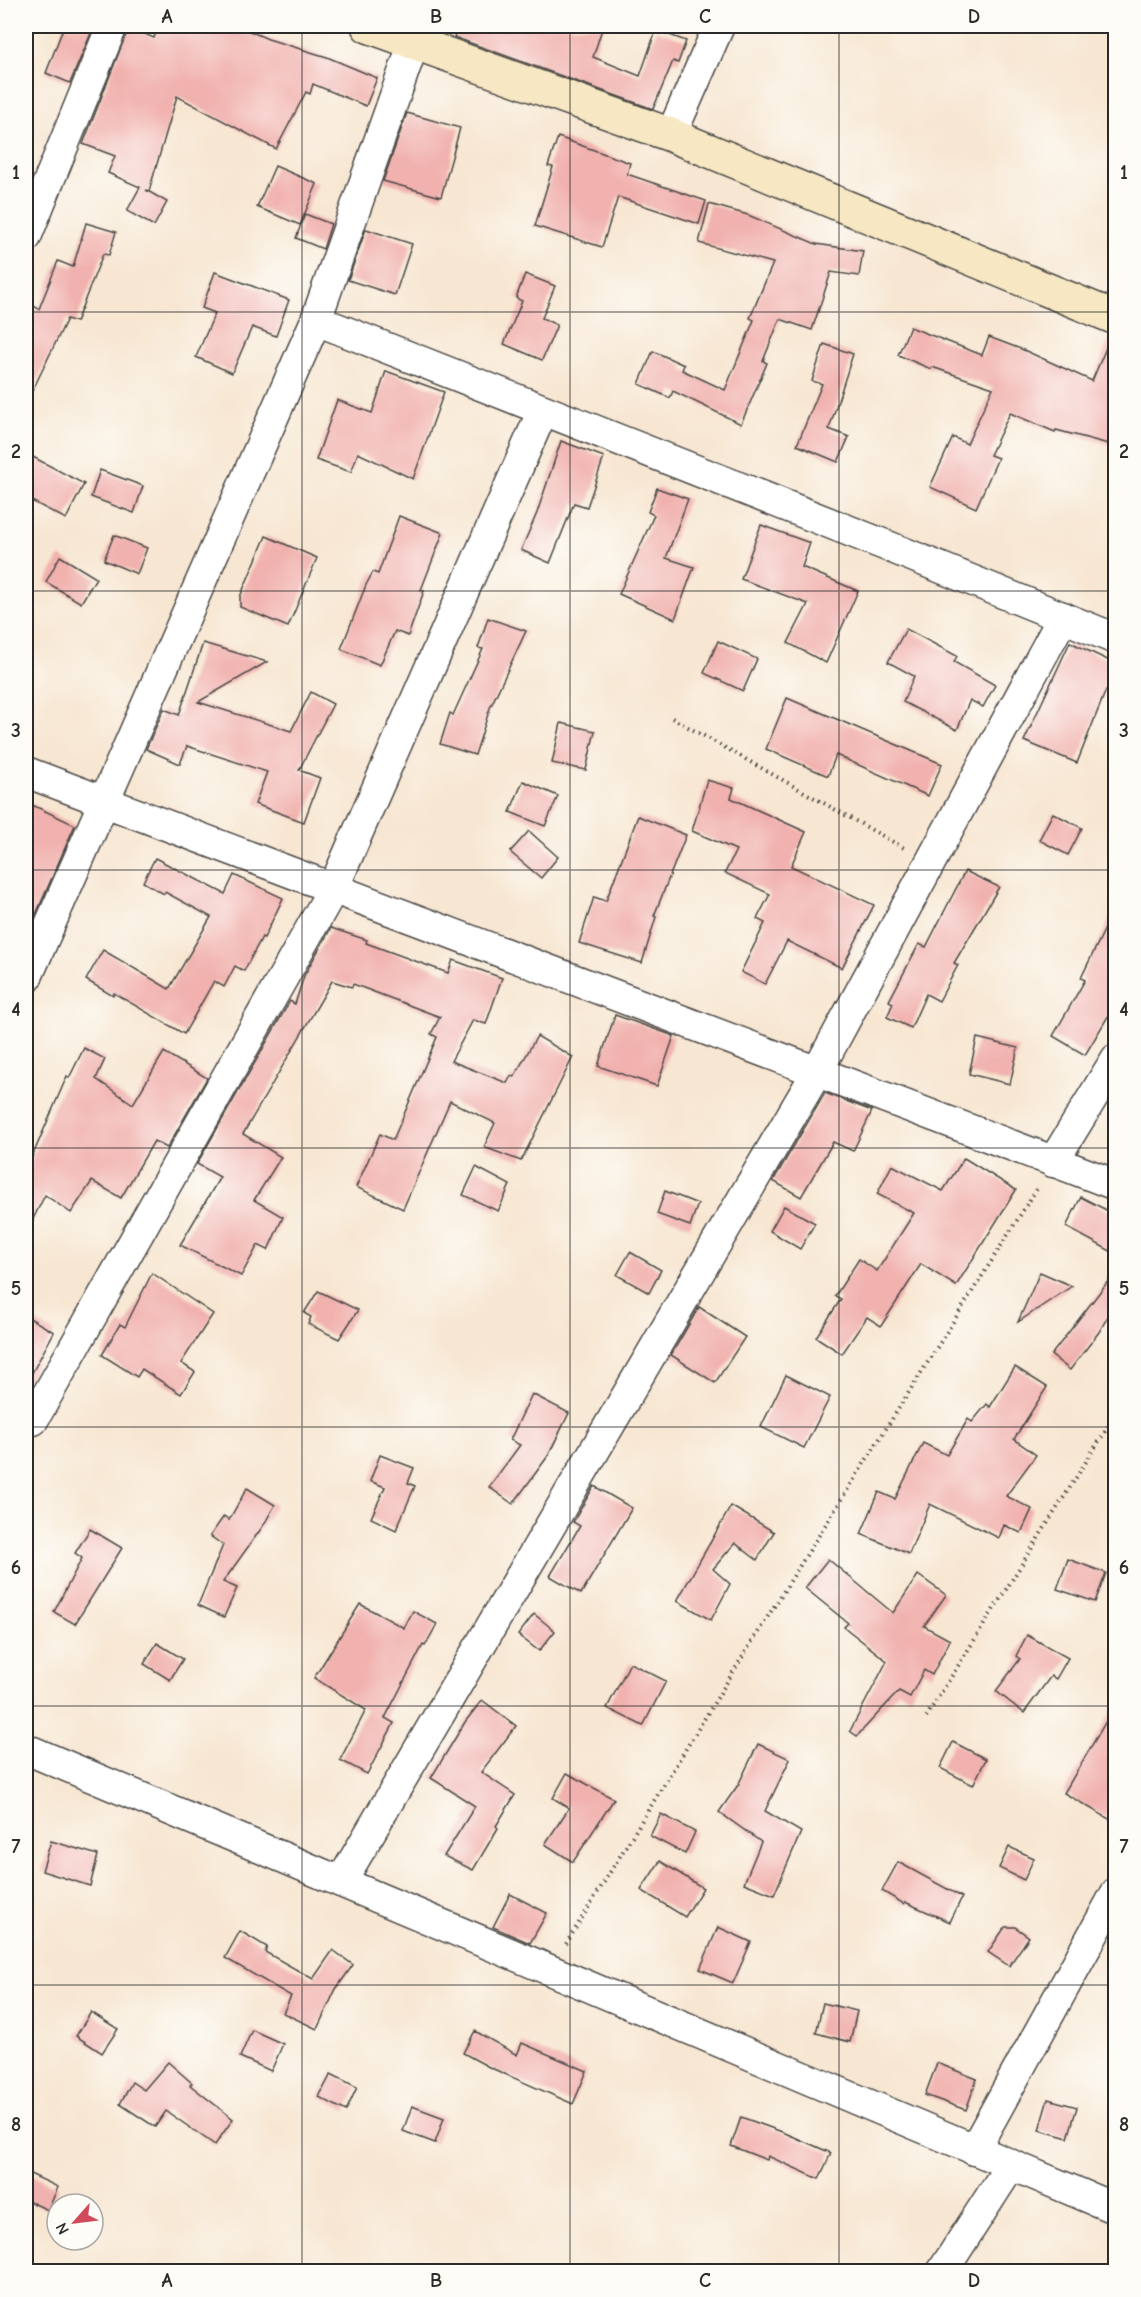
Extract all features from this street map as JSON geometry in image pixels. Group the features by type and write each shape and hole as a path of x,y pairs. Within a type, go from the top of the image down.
{"main road":[{"path":"368,26 671,135 1116,318"}],"street":[{"path":"26,237 112,26"},
{"path":"671,135 719,26"},
{"path":"26,979 316,320 414,42"},
{"path":"316,320 1116,639"},
{"path":"33,1420 333,889 543,410"},
{"path":"341,1882 817,1072 1063,618"},
{"path":"26,772 1116,1185"},
{"path":"1053,1162 1116,1059"},
{"path":"26,1749 1116,2210"},
{"path":"974,2150 1116,1893"},
{"path":"942,2271 1011,2166"}],"path":[{"path":"672,718 930,863"},
{"path":"549,1970 742,1656 1053,1162"},
{"path":"926,1717 1116,1414"}],"building":[{"path":"64,26 94,26 70,83 46,73"},
{"path":"158,26 238,26 268,39 327,57 377,78 366,106 313,84 310,94 306,92 276,149 177,96 149,191 146,190 167,202 154,226 127,211 140,187 108,173 115,156 83,144 129,27 154,38"},
{"path":"458,26 603,26 593,57 640,76 656,30 686,41 678,63 673,61 653,109 454,37"},
{"path":"407,113 460,128 441,197 383,181"},
{"path":"558,137 630,163 627,174 706,201 699,224 618,197 602,247 535,226 553,167 548,166"},
{"path":"275,166 317,184 300,225 257,207"},
{"path":"709,204 748,215 816,244 863,251 859,276 831,272 812,330 780,319 763,361 767,363 741,424 673,391 670,398 639,384 653,351 684,365 682,370 725,390 754,320 750,318 773,263 699,243"},
{"path":"305,214 331,224 323,249 296,238"},
{"path":"86,223 116,232 109,255 103,254 76,322 67,319 26,404 26,302 39,309 58,261 73,267"},
{"path":"366,229 412,244 395,295 348,280"},
{"path":"215,272 289,300 276,336 252,327 232,373 196,357 215,313 202,308"},
{"path":"525,274 555,286 542,318 557,325 542,360 504,344 522,301 516,298"},
{"path":"910,327 982,355 989,337 1092,381 1111,336 1116,336 1116,446 1056,430 1055,432 1010,413 990,455 998,458 976,508 930,487 953,437 967,444 993,388 932,367 931,369 898,355"},
{"path":"824,344 853,354 829,429 849,437 838,462 797,445 822,384 812,381"},
{"path":"386,371 444,392 413,479 358,453 351,472 316,460 337,400 372,413"},
{"path":"561,441 604,457 587,507 574,503 550,563 521,550 537,513"},
{"path":"33,457 84,484 66,519 26,498 26,472"},
{"path":"100,470 143,486 134,513 91,497"},
{"path":"657,488 688,499 666,558 694,567 675,619 619,594 654,515 648,512"},
{"path":"399,516 443,533 421,590 424,591 408,636 395,631 380,665 341,649 366,585 373,572 378,574"},
{"path":"761,525 810,543 802,567 858,591 826,663 788,643 808,604 741,579"},
{"path":"114,535 147,548 137,574 104,560"},
{"path":"266,536 317,558 288,627 240,607 240,597"},
{"path":"60,556 96,578 81,603 46,582"},
{"path":"488,618 526,631 490,708 475,755 440,744 450,713 453,715 483,649 478,648"},
{"path":"906,629 957,656 954,662 995,685 983,707 970,700 957,730 903,702 914,676 888,662"},
{"path":"718,641 757,659 743,691 704,673"},
{"path":"1070,642 1116,664 1116,694 1106,690 1077,763 1024,741"},
{"path":"203,643 267,662 198,702 291,731 311,692 333,704 299,770 320,778 304,822 255,804 267,772 187,746 180,764 146,749 164,709 179,715"},
{"path":"787,698 942,764 928,796 836,755 828,776 766,749"},
{"path":"561,723 595,731 586,770 552,763"},
{"path":"707,780 734,788 731,798 806,832 791,866 874,905 842,968 787,941 765,984 741,972 765,923 757,919 770,894 725,873 736,850 692,831"},
{"path":"523,781 558,796 545,826 510,812"},
{"path":"26,802 75,825 26,937"},
{"path":"1053,813 1082,828 1068,855 1039,840"},
{"path":"638,816 686,835 654,916 656,917 642,963 579,943 594,897 606,901"},
{"path":"529,831 558,857 541,878 510,852"},
{"path":"155,858 225,894 234,875 283,898 264,938 262,937 244,971 235,966 224,987 214,981 184,1034 114,993 113,996 86,980 103,950 169,989 211,917 143,882"},
{"path":"965,871 999,887 954,963 958,965 939,1001 926,994 911,1028 887,1017 893,1003 889,1001 919,944 926,947"},
{"path":"1116,906 1116,1003 1085,1055 1053,1036 1085,980 1081,978"},
{"path":"331,928 448,973 453,960 502,978 486,1024 473,1020 451,1061 507,1083 511,1076 514,1077 537,1036 573,1057 521,1161 484,1147 495,1123 450,1101 403,1209 356,1187 380,1134 393,1140 437,1037 431,1034 440,1017 353,984 352,987 332,981 243,1134 281,1157 254,1200 283,1217 268,1250 258,1245 241,1276 180,1245 220,1177 197,1164 290,1001 295,1004 304,976"},
{"path":"615,1015 674,1036 657,1086 598,1066"},
{"path":"977,1038 1018,1048 1010,1084 969,1074"},
{"path":"84,1048 105,1059 96,1079 133,1104 164,1052 207,1078 167,1148 154,1141 121,1198 92,1181 71,1213 45,1195 26,1233 26,1171 67,1076 69,1078"},
{"path":"825,1093 872,1111 853,1151 833,1142 801,1197 773,1181"},
{"path":"964,1158 1016,1190 956,1286 921,1264 881,1326 867,1317 842,1354 816,1337 841,1299 835,1296 859,1259 877,1271 914,1213 877,1194 892,1165 943,1191"},
{"path":"476,1167 510,1185 498,1211 463,1195"},
{"path":"665,1191 698,1204 690,1226 657,1214"},
{"path":"1081,1197 1116,1215 1116,1254 1066,1227"},
{"path":"784,1206 815,1223 800,1249 770,1231"},
{"path":"630,1252 661,1270 649,1293 617,1275"},
{"path":"1116,1271 1116,1302 1099,1332 1070,1370 1051,1355"},
{"path":"1040,1272 1072,1286 1018,1322"},
{"path":"152,1273 213,1314 181,1363 195,1372 181,1394 142,1369 137,1377 102,1355 120,1324 125,1327"},
{"path":"318,1291 358,1310 339,1339 308,1324 311,1317 304,1313"},
{"path":"699,1307 745,1337 715,1383 671,1355"},
{"path":"26,1316 54,1332 26,1384"},
{"path":"1015,1367 1047,1387 1014,1439 1036,1455 1006,1496 1032,1509 1021,1533 1004,1525 999,1538 930,1504 909,1554 861,1534 879,1492 895,1499 923,1443 947,1455 968,1419 972,1422 987,1404 990,1407"},
{"path":"786,1375 830,1397 804,1448 761,1427"},
{"path":"532,1394 569,1413 548,1456 513,1504 489,1487 520,1445 510,1440"},
{"path":"380,1455 414,1468 408,1483 415,1486 396,1530 371,1518 385,1487 370,1481"},
{"path":"594,1486 632,1508 581,1594 550,1576 580,1526 573,1522"},
{"path":"247,1488 275,1505 263,1526 223,1582 237,1588 224,1617 198,1605 223,1545 210,1536 224,1516 229,1520"},
{"path":"731,1506 774,1532 757,1560 735,1543 713,1569 730,1584 711,1620 677,1601"},
{"path":"90,1529 122,1548 75,1624 54,1612 82,1558 75,1553"},
{"path":"828,1559 893,1613 918,1575 946,1595 924,1626 950,1640 932,1675 924,1670 910,1697 899,1691 857,1736 850,1731 887,1661 844,1627 848,1623 805,1588"},
{"path":"1068,1559 1106,1573 1095,1602 1057,1589"},
{"path":"360,1604 404,1628 413,1611 437,1624 425,1646 423,1645 385,1718 394,1723 367,1774 340,1760 366,1710 314,1678"},
{"path":"534,1614 555,1631 539,1651 518,1635"},
{"path":"1027,1635 1068,1658 1056,1679 1051,1676 1024,1713 996,1691 1020,1659 1016,1656"},
{"path":"157,1643 183,1659 170,1680 144,1664"},
{"path":"630,1663 666,1681 643,1726 607,1708"},
{"path":"482,1700 516,1726 481,1772 515,1795 473,1870 444,1856 475,1806 431,1778 465,1722"},
{"path":"1116,1704 1116,1823 1064,1793"},
{"path":"953,1742 986,1759 973,1785 940,1768"},
{"path":"758,1744 790,1759 765,1811 801,1832 774,1895 744,1883 761,1842 719,1812 738,1785"},
{"path":"567,1773 614,1799 573,1862 545,1844 569,1808 553,1798"},
{"path":"661,1814 695,1832 685,1854 650,1836"},
{"path":"51,1841 98,1855 90,1886 42,1871"},
{"path":"1009,1847 1034,1858 1024,1880 999,1868"},
{"path":"660,1861 703,1888 685,1917 641,1890"},
{"path":"898,1862 962,1897 950,1922 905,1902 904,1904 882,1891"},
{"path":"510,1894 547,1913 530,1943 493,1927"},
{"path":"718,1927 751,1942 733,1983 700,1969"},
{"path":"1005,1927 1015,1927 1029,1937 1009,1966 988,1952"},
{"path":"240,1931 267,1947 265,1952 313,1979 333,1950 353,1965 336,1989 317,2029 283,2013 291,1996 225,1958"},
{"path":"823,2003 857,2011 850,2042 816,2033"},
{"path":"91,2012 118,2029 102,2053 76,2036"},
{"path":"252,2030 283,2044 271,2071 240,2057"},
{"path":"475,2031 517,2055 522,2043 587,2071 573,2104 463,2053"},
{"path":"168,2062 192,2083 190,2085 233,2119 215,2145 166,2111 155,2127 120,2104 132,2082 144,2090"},
{"path":"937,2063 977,2079 966,2110 925,2095"},
{"path":"331,2074 357,2087 346,2111 319,2097"},
{"path":"1048,2099 1077,2107 1068,2138 1039,2130"},
{"path":"412,2106 444,2118 435,2143 403,2131"},
{"path":"741,2117 831,2153 819,2179 768,2156 767,2160 731,2146"},
{"path":"26,2172 58,2187 56,2192 45,2192 45,2209 26,2200"}]}
